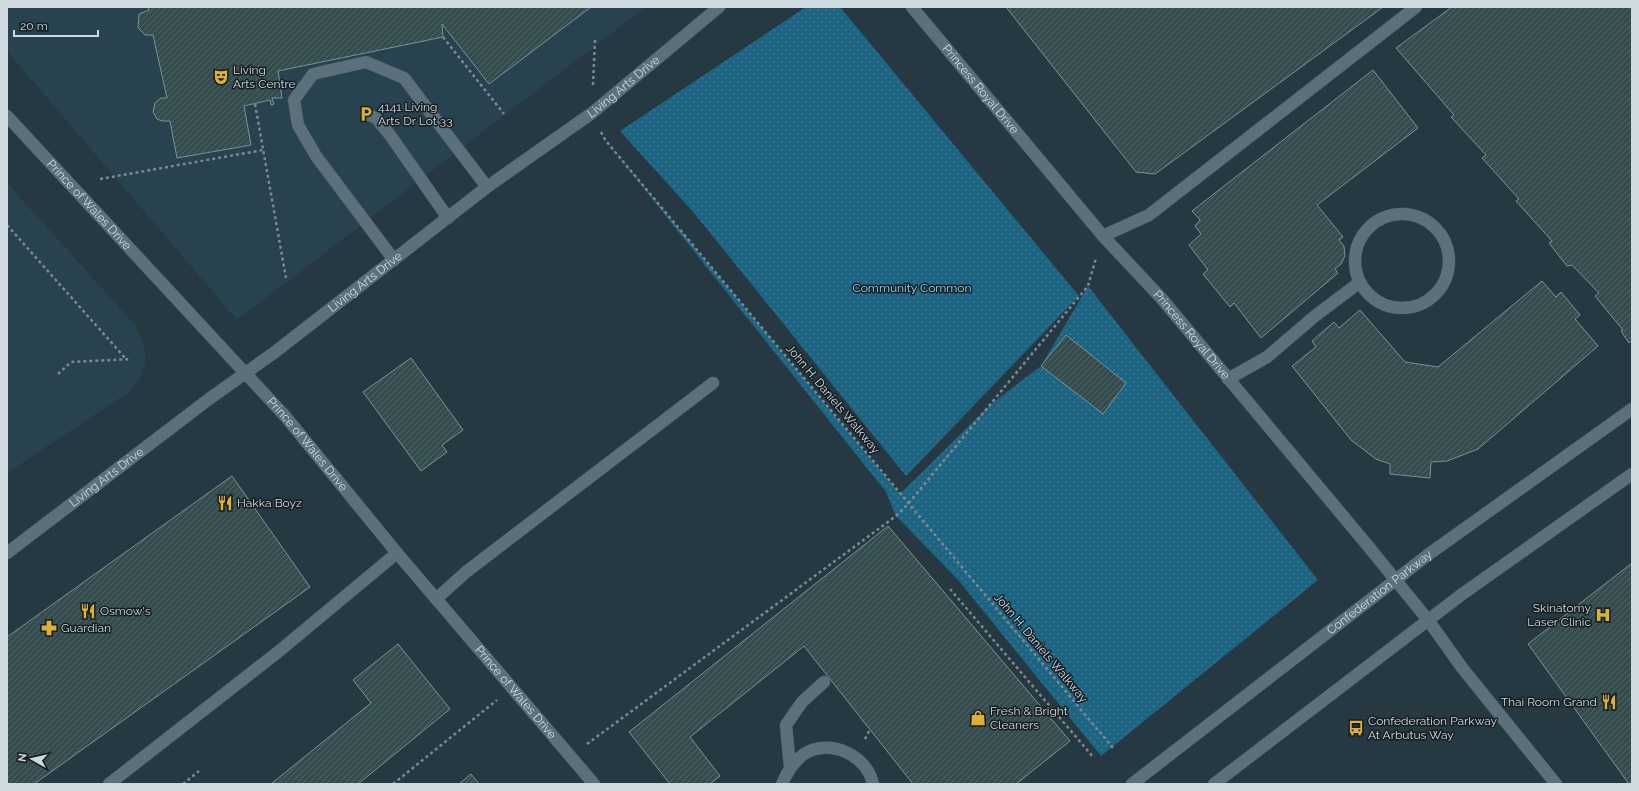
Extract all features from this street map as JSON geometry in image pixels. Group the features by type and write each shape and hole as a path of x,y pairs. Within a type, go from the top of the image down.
{"street":[{"name":"Living Arts Drive","path":"7,553 394,260 487,187 592,113 719,7"},
{"name":"Princess Royal Drive","path":"912,7 1103,236 1162,299 1395,580 1556,784"},
{"path":"1103,236 1149,215 1416,7"},
{"path":"394,260 316,156 298,125 294,100 313,74 366,62 404,78 487,187"},
{"path":"366,114 376,118 390,135 448,218"},
{"name":"Prince of Wales Drive","path":"7,116 246,372 285,416 510,688 594,784"},
{"path":"1395,214 1410,214 1424,218 1436,227 1445,239 1449,253 1449,268 1444,283 1436,295 1423,303 1409,308 1394,308 1380,303 1368,294 1360,282 1355,268 1355,253 1360,239 1369,227 1381,218 1395,214"},
{"path":"1228,379 1268,357 1315,316 1360,282"},
{"path":"436,599 466,572 713,383"},
{"name":"Confederation Parkway","path":"1132,784 1395,580 1632,408"},
{"path":"1214,784 1467,590 1632,474"},
{"path":"109,784 278,652 397,553"},
{"path":"790,767 786,725 802,702 824,682"},
{"path":"782,784 790,767 804,754 820,748 836,748 851,754 864,764 874,784"}],"path":[{"path":"443,37 504,114"},
{"name":"John H. Daniels Walkway","path":"595,40 592,113 606,141 1113,748"},
{"path":"255,104 286,278"},
{"path":"100,179 263,150"},
{"path":"7,225 126,359"},
{"path":"571,757 602,731 896,516 908,504 1088,286 1103,236"},
{"path":"58,374 71,362 131,359"},
{"path":"950,589 1094,758"},
{"path":"393,784 483,713 510,688"},
{"path":"182,784 199,771"}],"shaded area":[{"path":"7,7 646,7 237,320 7,51"},
{"path":"7,183 136,326 143,343 146,359 141,377 129,392 7,473"}],"green space":[{"name":"Community Common","path":"806,7 840,7 1079,296 906,476 694,213 620,131"},
{"path":"606,141 900,494 990,405 1041,366 1088,286 1318,580 1101,756 959,581 896,516 886,492"}],"building":[{"name":"Living Arts Centre","path":"148,7 591,7 489,84 442,24 443,37 278,71 282,98 272,98 274,104 271,105 270,100 244,106 251,145 177,158 170,121 162,121 157,119 153,112 155,103 161,98 167,98 153,35 145,35 138,28 139,14 149,10"},
{"path":"1006,7 1383,7 1155,174 1136,172"},
{"path":"1452,7 1632,7 1632,340 1629,343 1621,331 1623,330 1595,296 1599,293 1572,265 1567,266 1549,243 1552,241 1516,201 1519,199 1482,158 1486,155 1451,117 1454,115 1396,48"},
{"path":"1373,70 1418,128 1317,205 1343,237 1339,240 1344,246 1345,256 1341,264 1335,269 1338,273 1261,338 1234,303 1230,307 1203,274 1208,270 1189,245 1201,234 1195,226 1200,220 1192,211"},
{"path":"1542,281 1556,297 1561,292 1580,315 1575,319 1598,346 1478,449 1447,461 1431,462 1430,478 1390,474 1390,464 1376,459 1351,440 1292,366 1316,347 1312,341 1334,322 1339,328 1360,310 1405,362 1438,367"},
{"path":"1066,335 1126,383 1103,414 1041,366"},
{"path":"411,358 463,430 442,445 447,452 421,471 363,392"},
{"path":"232,476 310,587 34,784 7,784 7,637"},
{"path":"888,526 1070,741 1016,784 913,784 804,646 690,737 720,776 710,784 670,784 629,732"},
{"path":"1632,563 1632,784 1629,784 1528,644"},
{"path":"398,644 450,709 358,784 271,784 371,703 353,680"},
{"path":"471,774 479,784 459,784"}],"place":[{"name":"Living Arts Centre","path":"221,77"},
{"name":"4141 Living Arts Dr Lot 33","path":"366,114"},
{"name":"Hakka Boyz","path":"225,503"},
{"name":"Osmow's","path":"88,611"},
{"name":"Skinatomy Laser Clinic","path":"1603,615"},
{"name":"Guardian","path":"49,628"},
{"name":"Thai Room Grand","path":"1609,702"},
{"name":"Fresh & Bright Cleaners","path":"978,718"},
{"name":"Confederation Parkway At Arbutus Way","path":"1356,728"}]}
